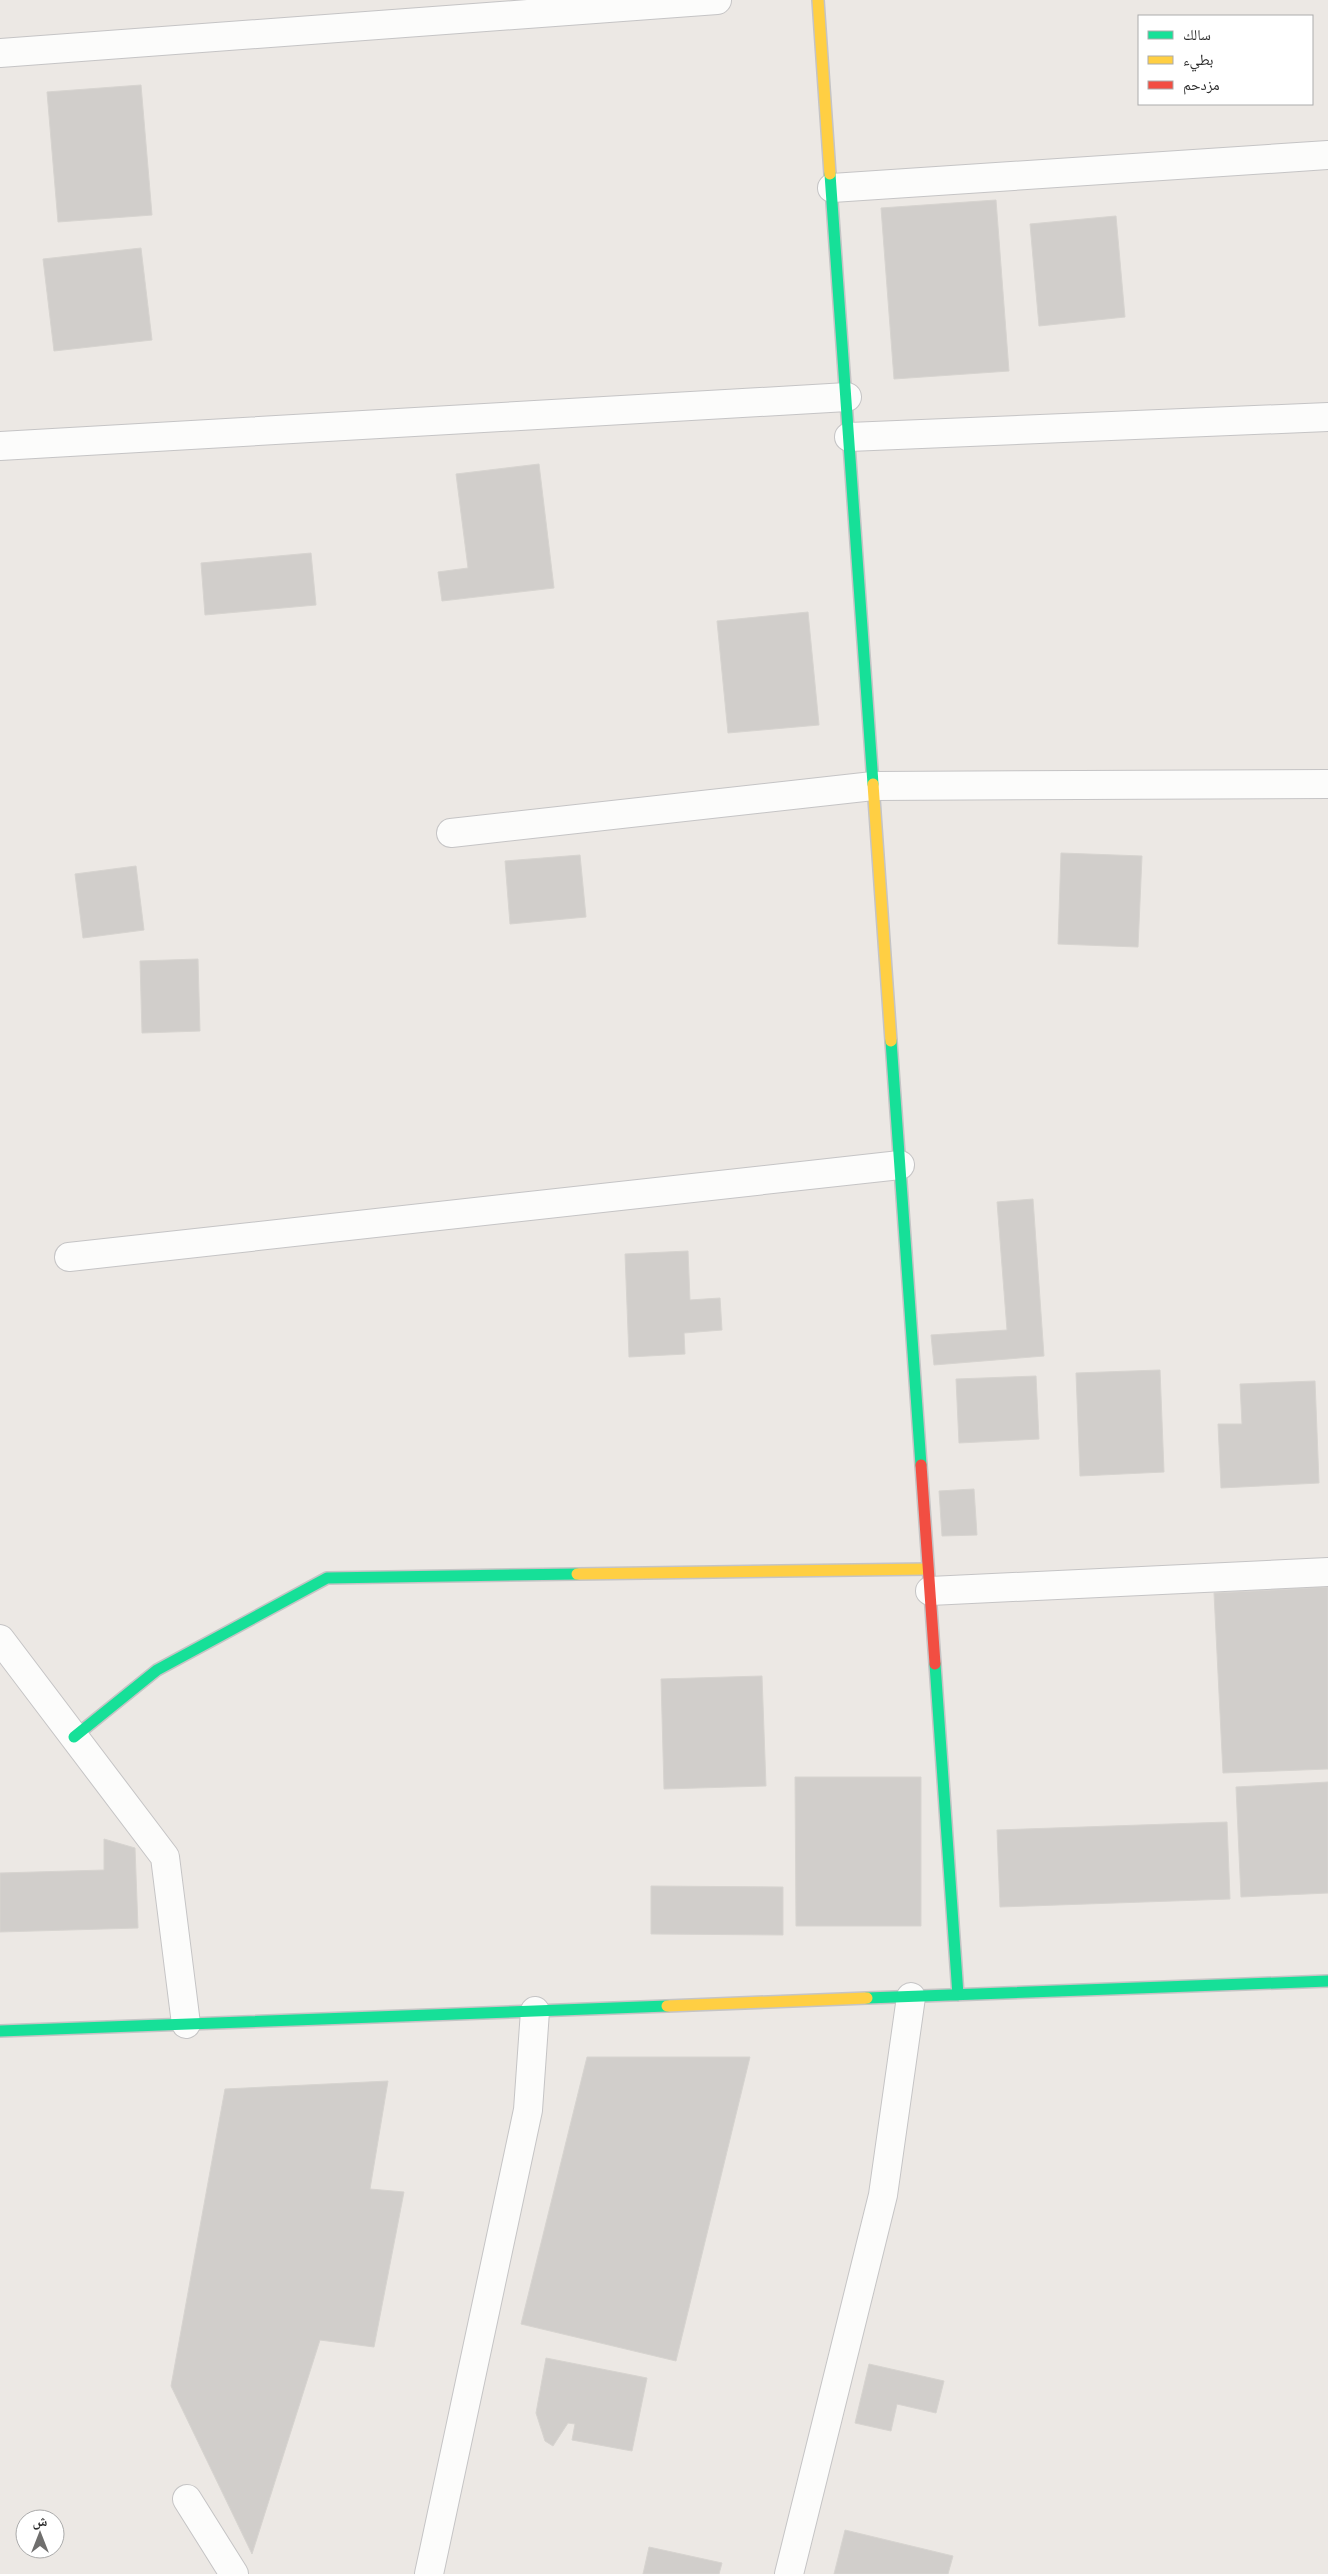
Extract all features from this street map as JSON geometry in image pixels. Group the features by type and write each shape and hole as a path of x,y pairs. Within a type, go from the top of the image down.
{"street":[{"path":"0,53 718,0"},
{"path":"818,0 958,1995"},
{"path":"832,188 1328,155"},
{"path":"0,446 847,397"},
{"path":"849,437 1328,417"},
{"path":"451,833 874,786 1328,784"},
{"path":"69,1257 900,1165"},
{"path":"74,1737 157,1670 327,1578 929,1580 1328,1572"},
{"path":"0,1638 164,1857 186,2024"},
{"path":"0,2030 1328,1981"},
{"path":"789,2574 883,2195 911,1996"},
{"path":"429,2574 528,2110 536,2011"},
{"path":"187,2499 234,2574"}],"building":[{"path":"141,85 152,215 58,222 47,92"},
{"path":"996,200 1009,371 894,379 881,208"},
{"path":"1116,216 1125,317 1039,326 1030,224"},
{"path":"141,248 152,340 54,351 43,259"},
{"path":"539,464 554,588 442,601 438,572 468,568 456,474"},
{"path":"311,553 316,605 205,615 201,563"},
{"path":"808,612 819,725 728,733 717,621"},
{"path":"1061,853 1142,856 1138,947 1058,944"},
{"path":"580,855 586,917 510,924 505,861"},
{"path":"136,866 144,930 83,938 75,874"},
{"path":"198,959 200,1031 142,1033 140,961"},
{"path":"1033,1199 1044,1356 934,1365 931,1335 1007,1330 997,1202"},
{"path":"688,1251 690,1300 720,1298 722,1330 684,1333 685,1354 629,1357 625,1254"},
{"path":"1160,1370 1164,1472 1080,1476 1076,1373"},
{"path":"1036,1376 1039,1439 959,1443 956,1379"},
{"path":"1315,1381 1319,1483 1221,1488 1218,1424 1242,1424 1240,1384"},
{"path":"974,1489 977,1535 942,1536 939,1491"},
{"path":"1328,1587 1328,1769 1223,1773 1214,1593"},
{"path":"762,1676 766,1786 664,1789 661,1679"},
{"path":"795,1777 921,1777 921,1926 796,1926"},
{"path":"1328,1782 1328,1893 1241,1897 1236,1787"},
{"path":"1227,1822 1230,1899 1000,1907 997,1830"},
{"path":"104,1839 135,1848 138,1928 0,1932 0,1873 104,1870"},
{"path":"651,1886 783,1887 783,1935 651,1934"},
{"path":"587,2057 750,2057 676,2361 521,2324"},
{"path":"388,2081 370,2189 404,2192 374,2347 320,2340 252,2554 171,2386 225,2089"},
{"path":"546,2358 647,2378 632,2451 572,2440 575,2424 568,2423 553,2446 545,2441 536,2413"},
{"path":"869,2364 944,2381 936,2413 897,2404 891,2431 855,2423"},
{"path":"845,2530 953,2556 948,2574 834,2574"},
{"path":"649,2547 722,2563 719,2574 643,2574"}],"traffic: fast":[{"path":"830,174 873,784"},
{"path":"891,1041 921,1465"},
{"path":"74,1737 157,1670 327,1578 577,1574"},
{"path":"935,1664 958,1995"},
{"path":"867,1998 1328,1981"},
{"path":"0,2031 667,2006"}],"traffic: slow":[{"path":"818,0 830,174"},
{"path":"873,784 891,1041"},
{"path":"577,1574 928,1569"},
{"path":"667,2006 867,1998"}],"traffic: jam":[{"path":"921,1465 935,1664"}]}
